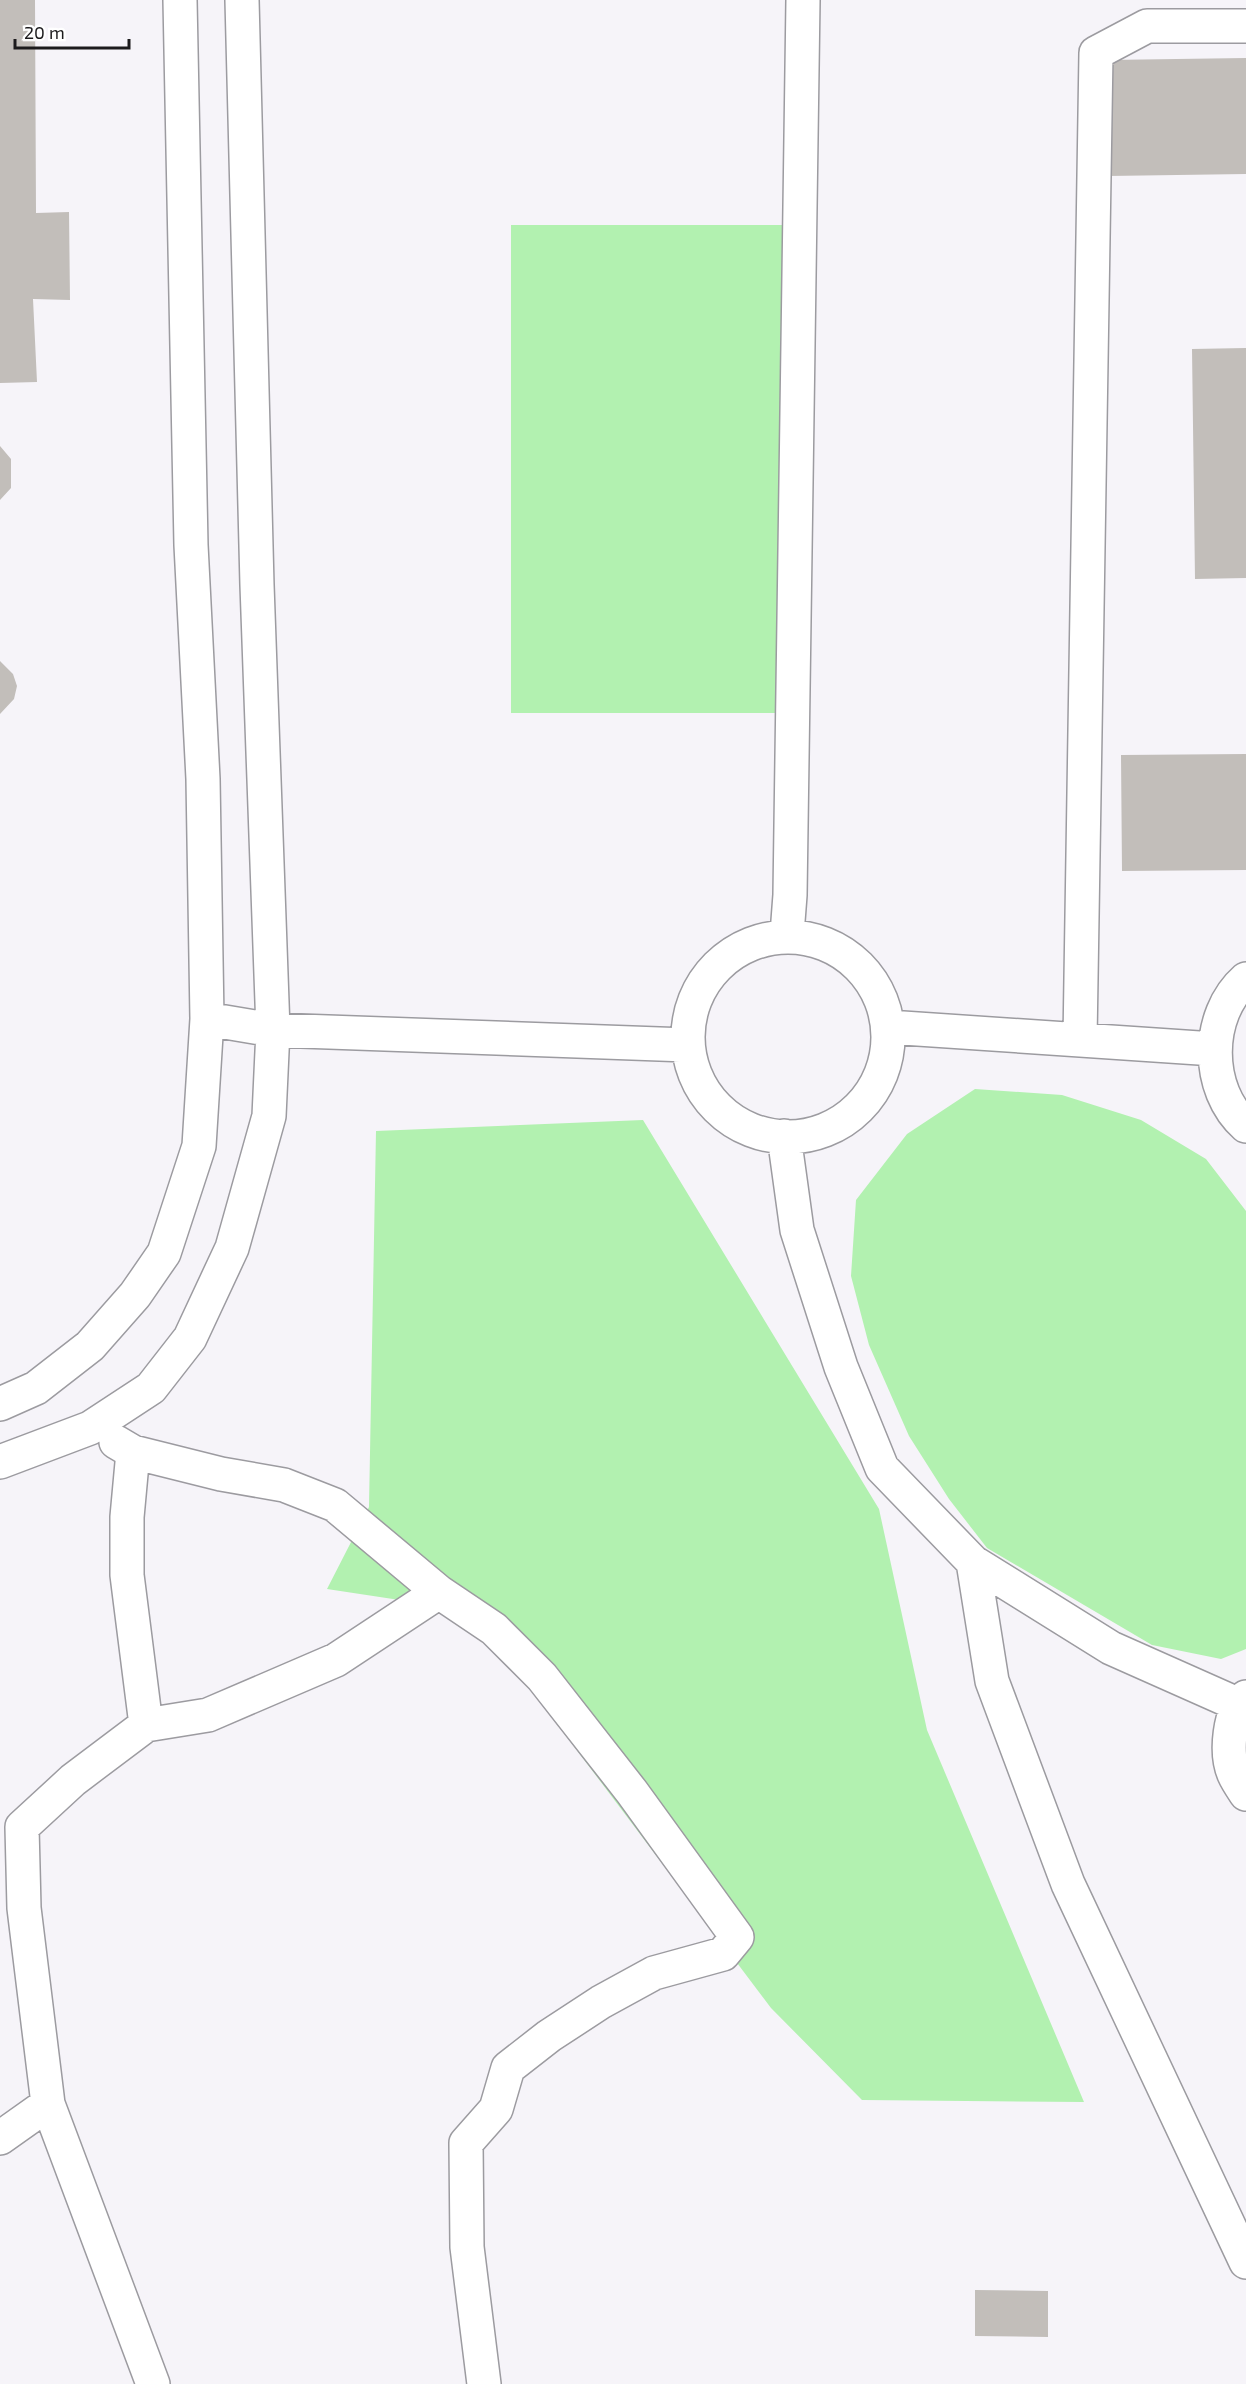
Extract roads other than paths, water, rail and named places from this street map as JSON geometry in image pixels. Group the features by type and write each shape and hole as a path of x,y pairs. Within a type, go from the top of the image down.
{"street":[{"path":"0,1404 36,1388 90,1346 135,1295 164,1253 199,1146 207,1019 203,779 191,545 180,0"},
{"path":"0,1462 90,1428 151,1388 190,1338 232,1248 269,1116 273,1030 257,585 242,0"},
{"path":"787,934 790,895 802,0"},
{"path":"1080,1040 1096,53 1147,26 1246,26"},
{"path":"787,934 862,964 890,1014 883,1079 856,1115 822,1134 796,1139 734,1124 695,1078 687,1045 691,1006 706,977 735,950 787,934"},
{"path":"1246,979 1238,986 1221,1016 1215,1049 1220,1086 1237,1119 1246,1126"},
{"path":"207,1019 273,1030 687,1045"},
{"path":"888,1027 1215,1049"},
{"path":"784,1136 797,1230 841,1367 882,1468 973,1562 1111,1648 1242,1700 1229,1744 1233,1773 1246,1794"},
{"path":"90,1428 133,1452 221,1474 284,1485 335,1505 439,1592 494,1629 542,1677 632,1792 737,1937 723,1954 654,1973 601,2002 508,2068 496,2109 466,2143 467,2247 484,2384"},
{"path":"133,1452 127,1517 127,1575 146,1725"},
{"path":"973,1562 992,1681 1068,1884 1246,2262"},
{"path":"153,2384 48,2104 12,1906 22,1827 73,1780 146,1725 208,1715 336,1660 439,1592"},
{"path":"0,2138 48,2104"}]}
